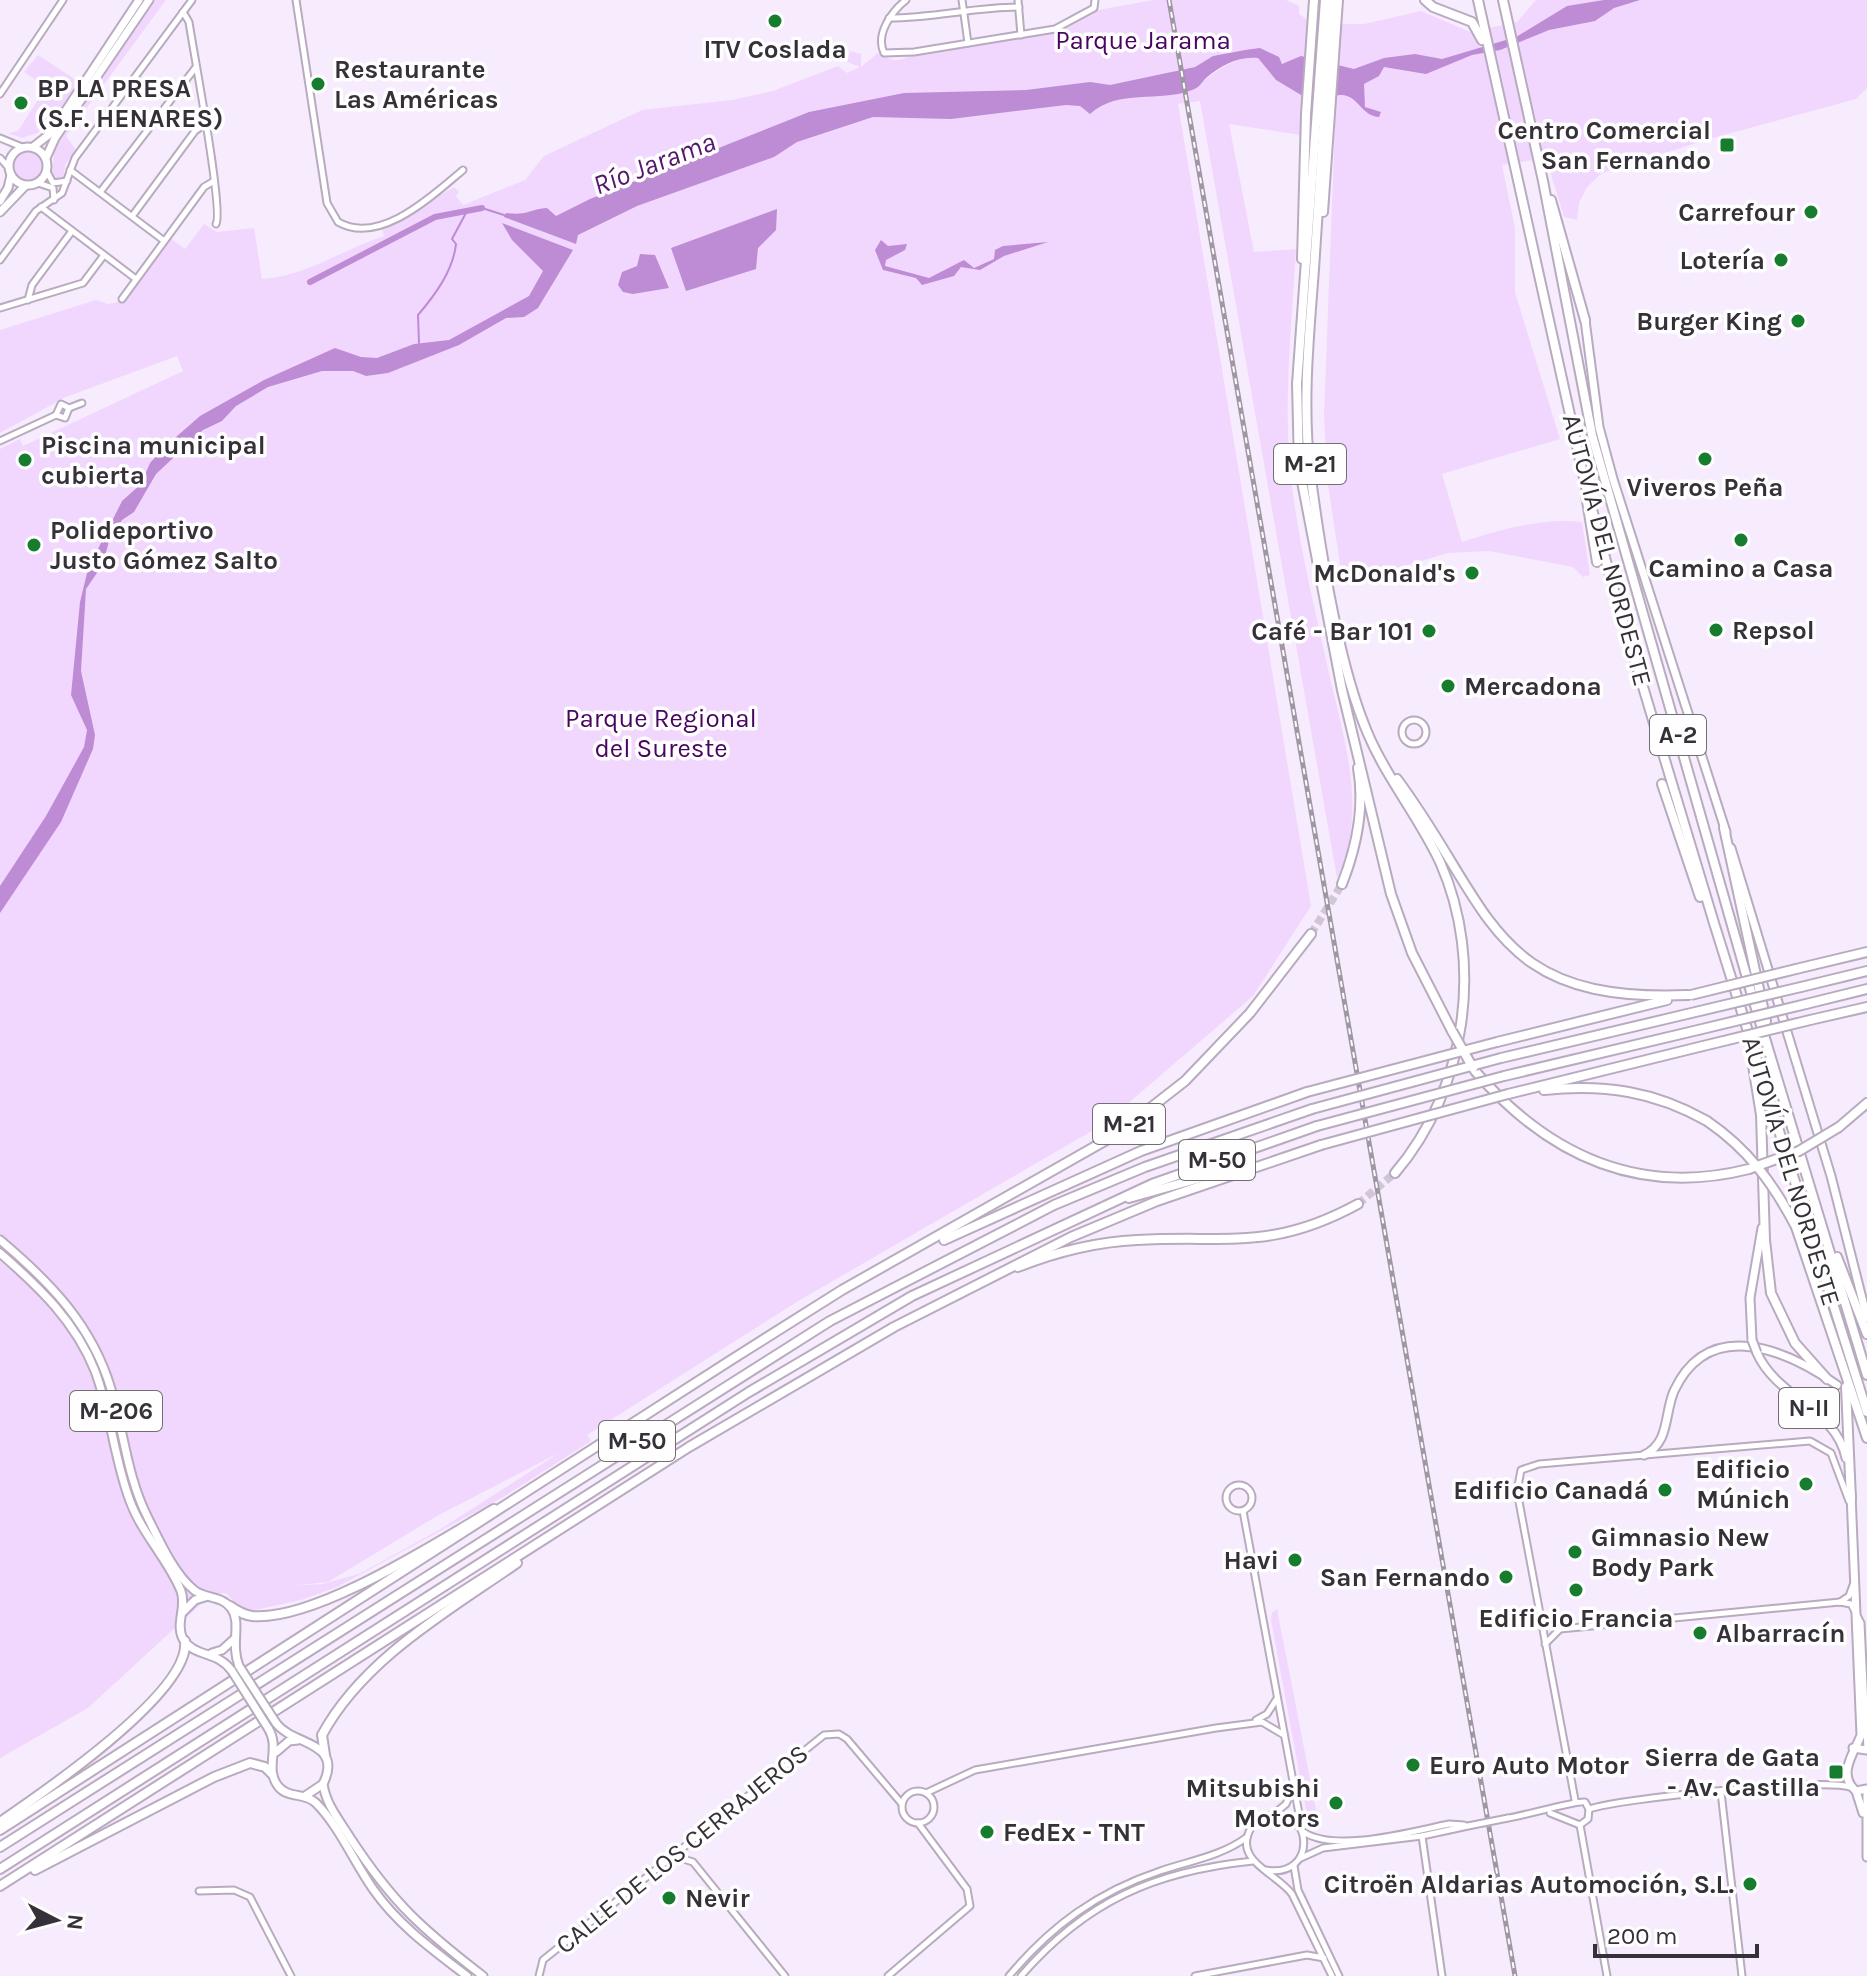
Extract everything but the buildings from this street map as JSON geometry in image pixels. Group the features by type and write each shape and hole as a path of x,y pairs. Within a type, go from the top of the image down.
{"highway":[{"path":"1300,339 1304,169 1314,0"},
{"name":"M-21","path":"1325,0 1328,53"},
{"name":"M-21","path":"1331,0 1309,356 1307,424 1310,470 1354,692 1368,735 1441,865 1457,917 1464,971 1461,1027 1443,1093 1415,1150 1395,1173"},
{"path":"1328,53 1338,0"},
{"path":"1425,0 1479,25 1478,0"},
{"name":"AUTOVÍA DEL NORDESTE","path":"1503,0 1543,181 1592,435 1867,1375"},
{"name":"AUTOVÍA DEL NORDESTE","path":"1479,25 1491,63 1586,487 1714,923 1867,1412"},
{"name":"M-21","path":"1322,155 1300,339 1296,424 1303,501 1359,775 1357,839 1342,884"},
{"path":"1543,181 1585,320"},
{"path":"1586,487 1586,506 1597,562"},
{"name":"M-21","path":"1349,716 1391,894 1412,953 1475,1071 1505,1106 1534,1129 1566,1149 1608,1167 1655,1177 1680,1177 1749,1169 1799,1151 1839,1127 1867,1103"},
{"path":"1383,763 1425,816 1478,910 1506,943 1526,960 1546,973 1611,994 1690,995"},
{"path":"1662,784 1705,909 1714,923"},
{"path":"1724,828 1780,1084"},
{"name":"M-21","path":"903,1258 1117,1134 1185,1081 1250,1013 1311,934"},
{"name":"M-50","path":"0,1830 758,1343 903,1258 1141,1151 1307,1092 1497,1042 1867,952"},
{"name":"M-50","path":"0,1847 830,1321 1054,1205 1145,1167 1312,1109 1501,1058 1867,971"},
{"name":"M-50","path":"0,1869 840,1337 912,1296 1119,1199 1193,1168 1317,1126 1504,1076 1867,989"},
{"name":"M-50","path":"0,1889 604,1502 818,1370 1058,1242 1157,1201 1321,1145 1512,1093 1867,1007"},
{"path":"1747,1027 1761,1115 1771,1293 1795,1343 1827,1379"},
{"path":"1512,1093 1573,1087 1625,1088 1656,1096 1707,1121 1754,1160 1776,1189 1796,1227 1867,1438"},
{"path":"1119,1199 1321,1145"},
{"path":"1812,1194 1867,1334"},
{"path":"987,1279 1064,1251 1117,1241 1257,1240 1328,1221 1358,1204"},
{"path":"1828,1321 1849,1407 1852,1504"},
{"path":"230,1606 244,1615 260,1616 322,1601 353,1588 564,1469"},
{"path":"325,1755 322,1735 328,1724 358,1686 384,1660 604,1502"},
{"path":"0,1822 41,1794 144,1710 162,1692 180,1665 185,1641"},
{"path":"0,1889 90,1839 214,1777 250,1763 265,1767 272,1774"}],"main road":[{"path":"0,201 12,155 22,147 33,147 51,133 139,0"},
{"path":"0,212 25,186 38,183 47,172 46,158 55,138 149,0"},
{"path":"33,147 46,158"},
{"path":"10,171 25,186"},
{"path":"1585,320 1599,427 1613,479 1807,1093 1867,1318"},
{"name":"N-II","path":"1764,1209 1750,1298 1752,1340 1778,1385 1825,1420 1839,1437 1846,1454 1856,1575 1861,1735 1848,1757 1849,1773 1866,1831"},
{"name":"M-206","path":"0,1240 54,1289 82,1325 111,1389 131,1477 147,1517 186,1582 230,1606"},
{"name":"M-206","path":"0,1253 48,1297 84,1348 101,1391 130,1503 179,1587 184,1602 180,1625 185,1641"},
{"path":"1644,1455 1660,1441 1679,1383 1699,1361 1720,1350 1742,1345 1771,1349 1837,1385"},
{"path":"182,1614 195,1600 207,1596"},
{"path":"230,1606 237,1627 233,1640 236,1668 268,1728 276,1752 272,1774 284,1792 305,1796 315,1802 374,1891 398,1920 467,1976"},
{"path":"210,1654 222,1650 233,1640"},
{"path":"185,1641 198,1652 220,1657 236,1668 282,1731 317,1746 325,1755 328,1767 323,1784 332,1810 382,1886 406,1915 483,1976"},
{"path":"276,1752 289,1741 300,1740"},
{"name":"N-II","path":"1853,1748 1867,1750"},
{"path":"305,1796 323,1784"},
{"name":"N-II","path":"1854,1790 1867,1791 1867,1857"}],"street":[{"path":"0,94 63,0"},
{"path":"0,260 41,207 62,193 75,158 192,0"},
{"path":"296,0 327,203 338,222 354,228 379,225 426,200 463,170"},
{"path":"906,0 895,7 889,18 881,44 884,53 1055,29 1094,8 1095,0"},
{"path":"962,0 968,43"},
{"path":"889,18 934,17 1019,4 1021,35"},
{"path":"183,12 189,22 214,181 219,218 216,224"},
{"path":"101,191 196,67"},
{"path":"133,215 195,131 205,124"},
{"path":"0,138 22,147"},
{"path":"0,158 10,171"},
{"path":"70,170 133,215 163,241"},
{"path":"47,172 53,183 67,180"},
{"path":"122,299 204,187 214,181"},
{"path":"38,183 50,184 54,200"},
{"path":"41,207 136,279"},
{"path":"28,300 32,285 72,231"},
{"path":"0,308 83,283 104,255"},
{"path":"0,441 56,415 65,418 69,408 82,403"},
{"path":"1415,719 1425,726 1426,734 1421,741 1410,743 1404,739 1402,728 1407,721 1415,719"},
{"path":"1575,1800 1517,1491 1521,1470 1539,1464 1810,1441 1834,1458 1852,1504"},
{"path":"1235,1485 1246,1486 1252,1496 1251,1503 1243,1511 1234,1510 1226,1502 1226,1494 1235,1485"},
{"path":"1243,1511 1304,1839 1300,1858 1295,1865 1276,1872 1266,1870"},
{"path":"1840,1602 1849,1596 1856,1575"},
{"path":"1540,1617 1560,1629 1840,1602 1851,1604 1857,1611"},
{"name":"N-II","path":"1857,1611 1861,1623 1867,1750"},
{"path":"1545,1645 1560,1629"},
{"path":"1251,1722 1267,1714 1277,1699"},
{"path":"888,1976 970,1906 967,1889 918,1823 905,1817 902,1804 911,1792 926,1793 975,1770 1251,1722 1269,1723 1284,1735"},
{"name":"CALLE DE LOS CERRAJEROS","path":"539,1976 543,1960 829,1733 847,1739 902,1804"},
{"path":"1838,1784 1849,1773"},
{"path":"1589,1809 1721,1792 1838,1784 1854,1790"},
{"path":"1009,1976 1041,1940 1101,1895 1229,1849 1247,1836 1257,1821 1272,1815 1286,1804 1294,1785"},
{"path":"918,1823 931,1816 933,1801 942,1787"},
{"path":"1721,1792 1742,1976"},
{"path":"926,1793 933,1801"},
{"path":"1300,1858 1323,1848 1422,1836 1545,1813 1575,1800 1585,1802 1589,1809 1588,1819 1580,1825"},
{"path":"1566,1818 1567,1805"},
{"path":"1545,1813 1580,1825"},
{"path":"1272,1815 1288,1817 1321,1840 1437,1826 1468,1826"},
{"path":"1580,1825 1607,1976"},
{"path":"1406,1832 1422,1836 1437,1826"},
{"path":"1247,1836 1253,1861 1283,1882 1321,1942 1332,1976"},
{"path":"1422,1836 1442,1976"},
{"path":"691,1842 693,1862 785,1976"},
{"path":"673,1856 693,1862"},
{"path":"1021,1976 1065,1930 1106,1902 1191,1870 1253,1861"},
{"path":"1295,1865 1298,1890 1339,1976"},
{"path":"199,1891 234,1890 250,1897 291,1976"},
{"path":"1307,1955 1321,1942"},
{"path":"1195,1976 1307,1955 1325,1958"}],"green space":[{"path":"155,0 166,0 66,136 76,150 65,165 63,178 56,180 52,175 54,149"},
{"name":"Parque Regional del Sureste","path":"1153,0 1286,0 1299,6 1299,14 1309,21 1364,24 1421,11 1470,32 1517,22 1536,0 1867,0 1867,88 1856,99 1709,139 1602,173 1587,187 1579,203 1577,220 1564,217 1546,158 1502,165 1515,228 1515,292 1560,439 1442,474 1462,542 1537,523 1582,522 1590,575 1583,577 1573,567 1489,551 1448,553 1343,584 1327,478 1324,415 1335,125 1301,112 1301,135 1229,124 1254,252 1296,249 1290,337 1289,456 1307,575 1350,771 1351,825 1347,852 1337,878 1200,101 1178,104 1311,906 1253,996 1104,1124 800,1300 587,1435 591,1441 505,1496 337,1587 301,1600 251,1611 242,1610 226,1593 212,1594 88,1708 0,1758 0,449 20,439 23,446 183,371 177,356 66,397 0,433 0,330 96,300 108,304 124,301 171,239 185,249 204,224 217,232 254,228 262,279 278,277 309,268 384,236 382,229 454,187 463,205 525,180 544,156 642,110 732,100 773,91 838,66 847,73 860,67 847,62 850,51 861,54 861,67 879,52 892,60 901,60 914,53 1067,28 1098,10","holes":["1245,50 1285,64 1301,56 1318,78 1315,103 1276,80 1258,58 1235,61 1176,94 1173,71 1195,67 1213,56","559,1453 439,1530 359,1574 322,1584 291,1586 328,1582 437,1516"]},
{"path":"38,55 79,82 55,116 52,114 38,133 22,138 8,133 18,131 46,87 24,72"},
{"path":"28,151 39,155 43,166 39,177 28,181 17,177 13,166 17,155"},
{"path":"1277,1609 1320,1830 1309,1826 1271,1620 1272,1613"}],"shaded area":[{"path":"1604,0 1640,0 1614,8 1595,21 1549,30 1426,74 1384,67 1379,76 1364,84 1365,107 1381,112 1379,117 1368,113 1346,96 1338,95 1316,104 1276,80 1258,58 1244,58 1218,69 1192,90 1166,96 1126,98 1101,106 1090,114 1080,106 1066,105 951,119 873,117 797,142 774,157 637,206 578,235 576,244 504,217 506,213 519,214 547,208 556,216 590,199 809,112 904,93 1026,90 1090,82 1110,85 1195,67 1213,56 1260,48 1279,57 1282,64 1301,56 1354,69 1384,58 1415,54 1442,59 1516,37 1567,6"},
{"path":"777,209 776,230 758,248 756,269 686,291 671,248"},
{"path":"502,223 573,250 538,308 524,317 506,318 459,345 388,373 366,376 353,371 322,371 268,387 236,406 222,421 203,430 156,474 134,512 122,520 109,541 103,564 86,589 81,671 95,735 93,749 61,822 0,913 0,886 46,816 84,747 87,730 71,695 80,602 88,569 122,501 141,484 150,463 200,416 264,380 335,348 361,357 377,358 414,344 449,340 529,296 543,271 512,240"},
{"path":"881,240 888,246 907,244 905,250 886,260 885,266 929,278 964,260 974,268 994,259 995,250 1003,246 1048,242 1004,256 980,270 961,267 954,276 922,285 916,278 883,270 875,250"},
{"path":"640,254 655,255 669,288 633,294 623,292 618,285 622,272 637,266"}],"waterway":[{"path":"419,343 418,315 447,273 456,244 452,239 467,211 482,208 507,216"},
{"path":"310,282 435,217 482,208"}],"tunnel":[{"path":"1311,934 1342,884"},
{"path":"1358,1204 1395,1173"}],"railway":[{"path":"1169,0 1515,1976"}],"place":[{"name":"ITV Coslada","path":"775,21"},
{"name":"Restaurante Las Américas","path":"318,84"},
{"name":"BP LA PRESA (S.F. HENARES)","path":"21,103"},
{"name":"Centro Comercial San Fernando","path":"1727,145"},
{"name":"Carrefour","path":"1811,212"},
{"name":"Lotería","path":"1781,260"},
{"name":"Burger King","path":"1798,321"},
{"name":"Viveros Peña","path":"1705,459"},
{"name":"Piscina municipal cubierta","path":"25,460"},
{"name":"Camino a Casa","path":"1741,540"},
{"name":"Polideportivo Justo Gómez Salto","path":"34,545"},
{"name":"McDonald's","path":"1472,573"},
{"name":"Repsol","path":"1716,630"},
{"name":"Café - Bar 101","path":"1429,631"},
{"name":"Mercadona","path":"1448,686"},
{"name":"Edificio Múnich","path":"1806,1484"},
{"name":"Edificio Canadá","path":"1665,1490"},
{"name":"Gimnasio New Body Park","path":"1575,1552"},
{"name":"Havi","path":"1295,1560"},
{"name":"San Fernando","path":"1506,1577"},
{"name":"Edificio Francia","path":"1576,1590"},
{"name":"Albarracín","path":"1700,1633"},
{"name":"Euro Auto Motor","path":"1413,1765"},
{"name":"Sierra de Gata - Av. Castilla","path":"1836,1772"},
{"name":"Mitsubishi Motors","path":"1336,1803"},
{"name":"FedEx - TNT","path":"987,1832"},
{"name":"Citroën Aldarias Automoción, S.L.","path":"1750,1884"},
{"name":"Nevir","path":"669,1898"}],"park label":[{"name":"Parque Jarama","path":"1143,40"}],"water label":[{"name":"Río Jarama","path":"654,163"}]}
